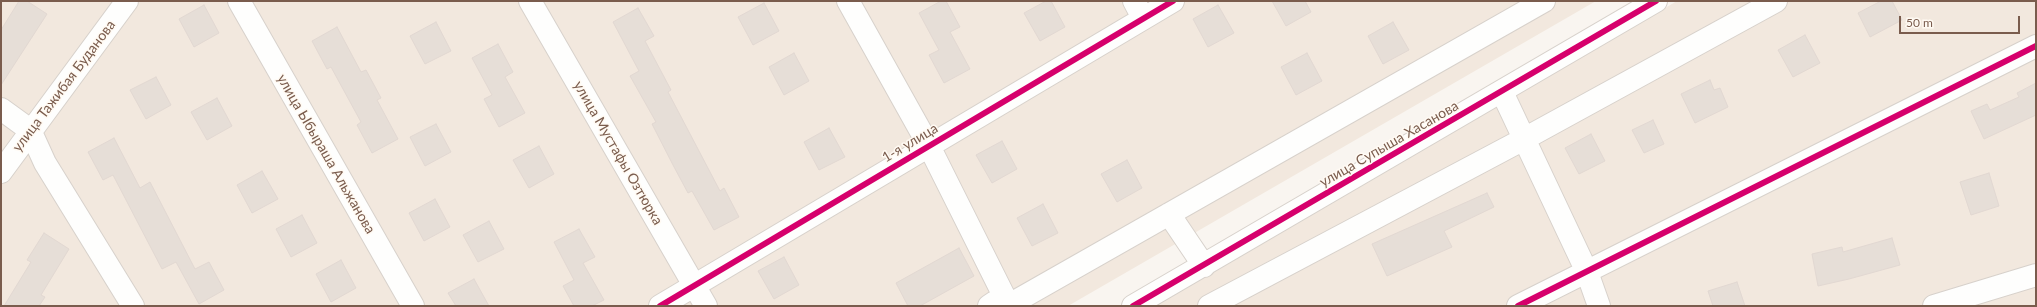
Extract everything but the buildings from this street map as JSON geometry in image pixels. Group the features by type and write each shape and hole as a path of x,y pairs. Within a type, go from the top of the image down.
{"street":[{"name":"улица Тажибая Буданова","path":"1,172 30,130 128,1"},
{"name":"улица Ыбыраша Альжанова","path":"239,1 413,306"},
{"name":"улица Мустафы Озтюрка","path":"530,1 706,306"},
{"path":"848,1 929,146 1002,306 1169,214 1544,1"},
{"name":"1-я улица","path":"660,306 929,146 1139,10 1173,1"},
{"name":"улица Супыша Хасанова","path":"1133,306 1204,266 1656,1"},
{"path":"1209,306 1524,139 1776,1"},
{"path":"1518,306 2036,46"},
{"path":"1502,92 1587,272 1599,306"},
{"path":"1,109 30,130 45,163 133,306"},
{"path":"1169,214 1204,266"},
{"path":"1934,306 2036,274"}],"shaded area":[{"path":"1,1 1596,1 1068,306 1,306"},
{"path":"1677,1 2036,1 2036,306 1155,306"}],"cycle path":[{"path":"660,306 1173,1"},
{"path":"1133,306 1656,1"},
{"path":"1518,306 2036,46"}]}
